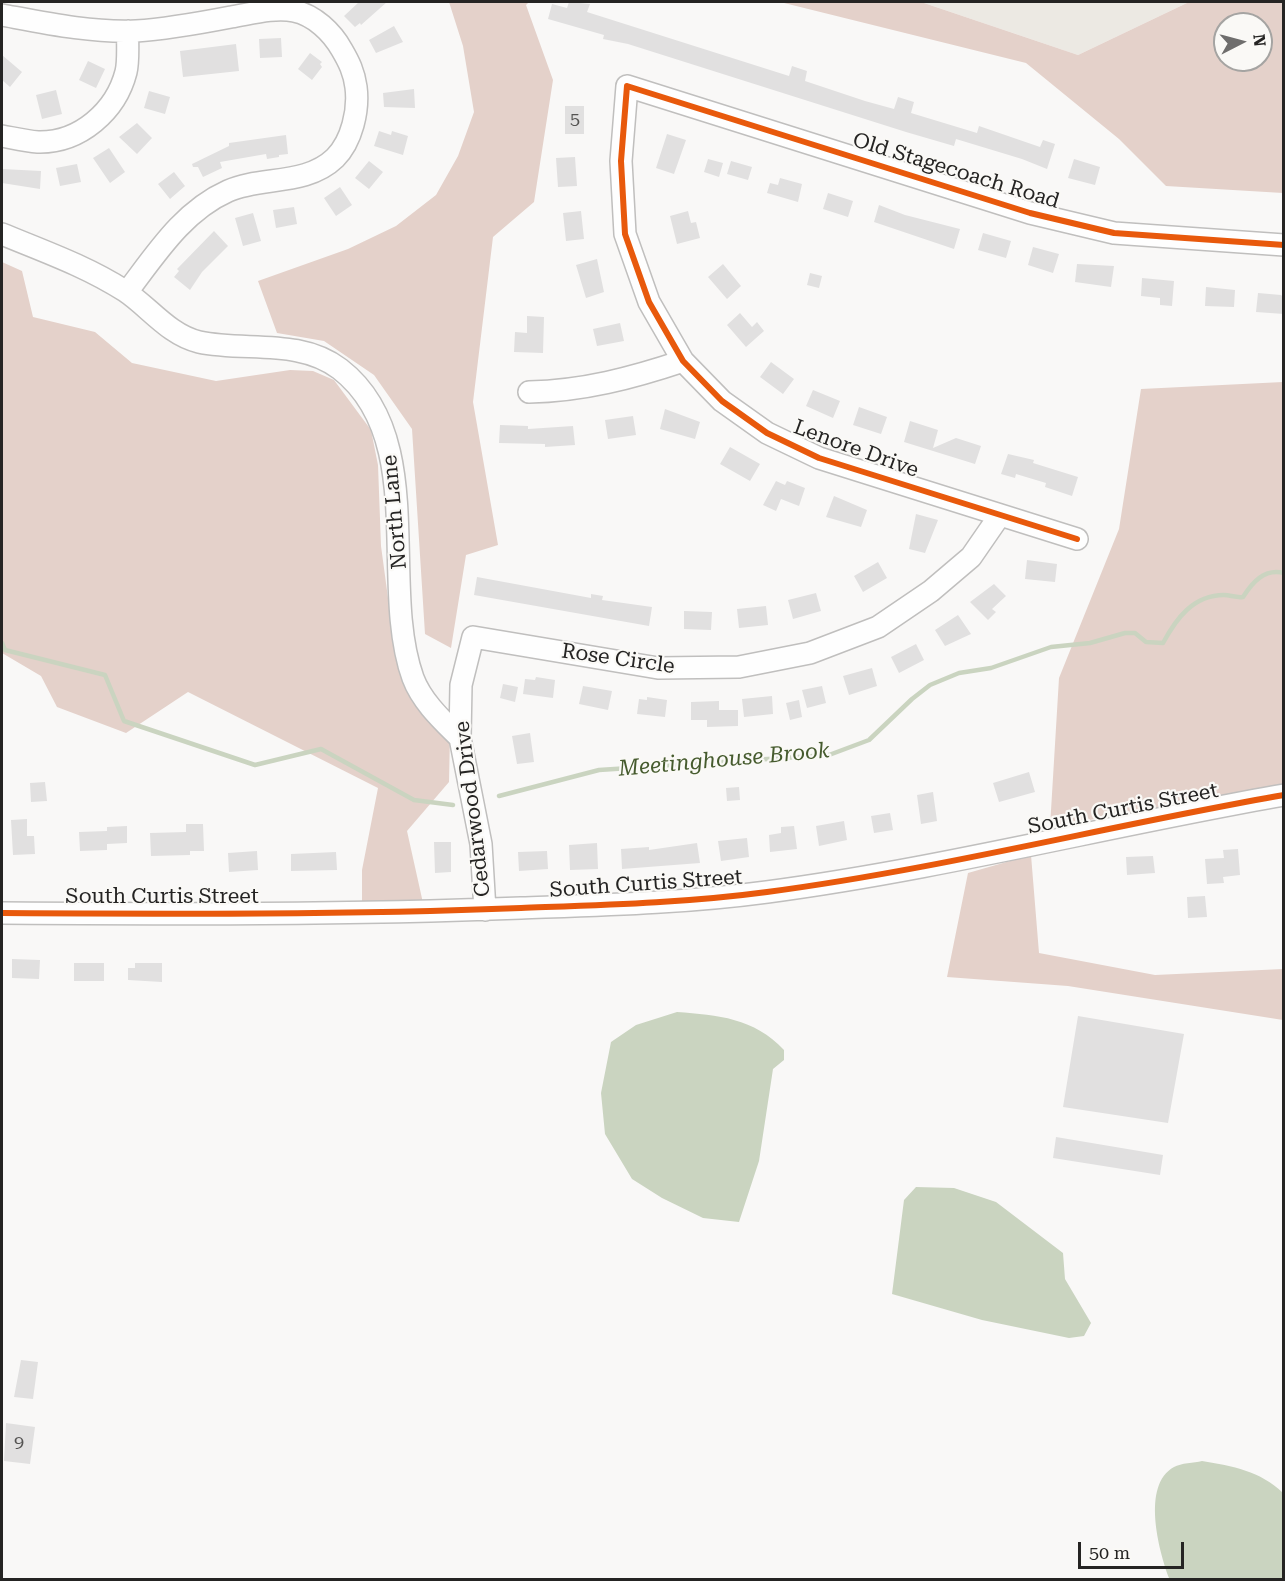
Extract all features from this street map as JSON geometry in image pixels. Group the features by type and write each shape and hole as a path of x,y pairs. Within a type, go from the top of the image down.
{"street":[{"path":"2,15 88,28 128,31 189,25 262,11 294,11 318,21 338,42 354,72 359,105 349,135 335,158 312,172 286,180 254,183 229,190 203,204 180,224 127,292"},
{"path":"2,136 40,142 78,133 93,125 115,99 127,71 128,31"},
{"name":"Old Stagecoach Road","path":"627,86 1030,213 1114,233 1284,245"},
{"name":"Lenore Drive","path":"627,86 621,161 625,234 649,302 683,361 722,401 767,433 819,458 1077,539"},
{"name":"North Lane","path":"2,234 89,270 127,292 165,325 197,342 298,349 339,368 369,400 389,444 404,644 414,680 434,712 460,738"},
{"path":"529,392 555,392 621,381 683,361"},
{"name":"Rose Circle","path":"473,637 658,668 739,668 810,654 878,627 932,591 971,557 1000,515"},
{"name":"Cedarwood Drive","path":"473,637 461,685 460,738 481,844 485,910"},
{"name":"South Curtis Street","path":"2,913 388,914 657,903 766,893 882,874 1187,812 1284,795"}],"shaded area":[{"path":"449,2 529,2 526,5 553,80 534,202 493,237 473,402 498,545 466,555 451,648 425,634 412,429 374,375 324,341 277,333 258,281 348,249 396,226 436,195 458,156 474,112 463,46"},
{"path":"780,2 921,2 1078,55 1189,2 1283,2 1283,193 1166,186 1119,139 1026,63"},
{"path":"921,2 1189,2 1078,55"},
{"path":"2,262 22,271 33,317 95,332 132,363 216,381 290,370 313,371 334,380 371,430 378,465 381,546 395,650 410,687 450,735 449,782 407,831 423,903 362,907 362,870 378,788 188,692 126,733 57,707 41,676 2,653"},
{"path":"1283,382 1283,786 1050,827 1059,678 1119,529 1141,389"},
{"path":"1031,855 1039,953 1155,975 1283,969 1283,1020 1068,986 947,977 968,873"},
{"path":"677,1012 735,1020 760,1031 784,1050 784,1060 773,1069 759,1161 739,1222 703,1218 662,1198 632,1179 605,1134 601,1093 611,1042 636,1025"},
{"path":"916,1187 954,1188 996,1202 1063,1253 1065,1279 1091,1323 1084,1336 1069,1338 982,1320 892,1294 904,1200"},
{"path":"1202,1461 1255,1475 1265,1479 1283,1493 1283,1579 1169,1578 1157,1536 1155,1503 1158,1488 1164,1476 1174,1467"}],"building":[{"path":"359,2 387,2 361,25 360,23 355,27 344,16"},
{"path":"569,2 590,4 587,12 789,76 792,66 807,71 805,81 865,101 894,109 898,97 914,102 911,113 977,133 979,126 1040,147 1043,140 1055,144 1047,169 956,139 954,146 906,132 628,44 603,39 604,35 548,19 552,4 567,8"},
{"path":"394,26 403,42 376,53 369,40"},
{"path":"281,38 282,57 260,58 259,39"},
{"path":"236,44 239,71 183,77 180,51"},
{"path":"310,53 322,62 320,64 322,67 312,80 298,69"},
{"path":"2,55 22,72 10,87 2,80"},
{"path":"88,61 105,69 96,88 79,80"},
{"path":"414,89 415,108 384,107 383,93"},
{"path":"56,90 62,114 42,119 36,95"},
{"path":"149,91 170,97 165,114 144,108"},
{"path":"565,106 584,106 584,134 565,134"},
{"path":"137,123 152,138 137,154 119,137"},
{"path":"379,131 391,135 392,131 408,136 403,155 374,146"},
{"path":"667,134 686,140 674,174 656,168"},
{"path":"286,135 288,154 279,155 279,157 267,159 266,154 220,162 222,168 203,177 198,167 193,167 192,164 229,146 229,143"},
{"path":"109,148 125,172 110,183 93,158"},
{"path":"575,157 577,186 558,187 556,158"},
{"path":"708,159 723,163 719,177 704,172"},
{"path":"1074,159 1100,167 1095,185 1068,178"},
{"path":"369,161 383,172 369,189 355,178"},
{"path":"731,161 752,167 748,180 727,174"},
{"path":"77,164 81,182 60,186 56,168"},
{"path":"2,169 41,171 40,189 2,183"},
{"path":"174,172 185,186 170,199 158,184"},
{"path":"780,178 802,184 798,202 767,193 770,183 778,185"},
{"path":"340,187 352,205 336,216 324,198"},
{"path":"828,193 853,201 848,217 823,209"},
{"path":"879,205 905,215 960,229 954,249 874,222"},
{"path":"294,207 297,224 276,228 273,210"},
{"path":"581,211 584,239 566,241 563,213"},
{"path":"688,211 691,223 696,222 700,238 677,244 670,216"},
{"path":"253,213 261,241 243,246 235,218"},
{"path":"214,231 228,246 202,272 190,290 174,277 179,271 177,269"},
{"path":"983,233 1011,241 1006,258 978,250"},
{"path":"1033,247 1059,254 1053,273 1028,265"},
{"path":"597,259 604,292 586,298 576,265"},
{"path":"723,264 741,286 727,299 708,277"},
{"path":"1077,264 1114,266 1111,287 1075,282"},
{"path":"810,273 822,276 819,288 807,285"},
{"path":"1142,278 1174,281 1172,306 1160,305 1160,298 1141,296"},
{"path":"1206,287 1235,290 1234,307 1205,306"},
{"path":"1258,293 1281,295 1284,298 1284,314 1256,312"},
{"path":"740,313 752,327 757,322 764,331 746,347 727,325"},
{"path":"527,316 544,317 543,353 514,352 515,332 527,333"},
{"path":"620,323 624,341 597,346 593,329"},
{"path":"771,362 794,379 783,394 760,377"},
{"path":"813,390 840,401 833,418 806,406"},
{"path":"859,407 887,417 881,434 853,425"},
{"path":"665,409 700,422 695,439 660,429"},
{"path":"633,416 636,435 608,439 605,420"},
{"path":"910,421 938,430 933,448 956,438 981,446 975,464 904,442"},
{"path":"500,425 528,426 528,429 573,426 575,445 545,447 545,444 499,443"},
{"path":"730,447 760,464 750,481 720,464"},
{"path":"1008,454 1034,460 1033,463 1078,477 1072,496 1045,487 1046,483 1016,474 1015,478 1001,474"},
{"path":"776,481 785,485 787,481 805,488 799,506 781,499 776,511 763,505"},
{"path":"834,496 867,510 861,527 826,517"},
{"path":"916,514 938,520 925,553 909,549"},
{"path":"1027,560 1057,564 1055,582 1025,579"},
{"path":"878,562 887,578 863,592 854,576"},
{"path":"477,577 591,598 591,594 603,596 602,600 652,607 649,626 474,595"},
{"path":"994,584 1006,596 992,609 996,612 988,620 970,602"},
{"path":"816,593 821,611 793,619 788,600"},
{"path":"766,606 768,625 739,628 737,609"},
{"path":"684,611 712,612 711,630 684,629"},
{"path":"958,615 971,634 945,646 935,630"},
{"path":"916,644 924,660 899,673 891,657"},
{"path":"872,668 877,686 849,695 843,676"},
{"path":"536,677 555,680 553,698 523,694 525,679 535,680"},
{"path":"503,684 518,687 515,702 500,698"},
{"path":"583,686 612,691 608,710 579,704"},
{"path":"822,686 826,703 807,708 802,690"},
{"path":"772,696 773,714 744,717 742,699"},
{"path":"647,697 667,700 665,717 637,714 639,699 647,700"},
{"path":"799,700 802,717 790,720 786,703"},
{"path":"719,701 719,710 738,710 738,726 707,727 707,720 691,720 691,702"},
{"path":"530,733 534,762 517,764 512,736"},
{"path":"1029,772 1035,792 999,802 993,783"},
{"path":"45,782 47,801 31,802 30,783"},
{"path":"739,787 740,800 727,801 726,788"},
{"path":"933,792 937,821 921,824 917,795"},
{"path":"890,813 893,830 874,833 871,816"},
{"path":"27,819 27,836 34,836 35,854 13,855 11,820"},
{"path":"844,821 847,840 819,846 816,826"},
{"path":"186,824 203,824 204,851 190,851 190,855 151,856 150,833 186,832"},
{"path":"127,826 127,843 107,844 107,850 80,851 79,832 107,831 107,827"},
{"path":"794,826 797,849 770,852 769,835 781,833 781,827"},
{"path":"747,838 749,857 721,861 718,841"},
{"path":"434,842 451,842 451,872 435,873"},
{"path":"597,843 598,869 570,870 569,845"},
{"path":"697,843 700,863 622,869 621,849 649,847 649,850"},
{"path":"1238,849 1240,875 1223,877 1224,883 1207,884 1205,859 1224,858 1223,850"},
{"path":"257,851 258,870 229,872 228,853"},
{"path":"547,851 548,869 519,871 518,852"},
{"path":"336,852 337,870 291,871 291,854"},
{"path":"1153,856 1155,873 1127,875 1126,857"},
{"path":"1205,896 1207,917 1188,918 1187,897"},
{"path":"12,959 40,960 39,979 12,978"},
{"path":"74,963 104,963 104,981 74,981"},
{"path":"135,963 162,963 162,982 128,980 128,968 135,968"},
{"path":"1078,1016 1184,1034 1168,1123 1063,1107"},
{"path":"1056,1137 1163,1155 1160,1175 1053,1158"},
{"path":"21,1360 38,1362 33,1399 14,1397"},
{"path":"6,1423 35,1427 30,1464 4,1461"}],"waterway":[{"name":"Meetinghouse Brook","path":"499,796 599,770 829,755 869,740 930,685 959,673 991,668 1051,647 1090,643 1125,633 1135,633 1146,642 1163,643 1180,617 1203,599 1224,595 1243,597 1259,578 1270,573 1284,573"},
{"name":"Meetinghouse Brook","path":"2,643 5,650 105,675 124,721 255,765 321,749 414,800 453,805"}],"cycle path":[{"path":"1077,539 819,458 767,433 722,401 683,361 649,302 625,234 621,161 627,86 1030,213 1114,233 1284,245"},
{"path":"2,913 391,912 613,905 706,899 767,892 897,871 1284,795"}]}
